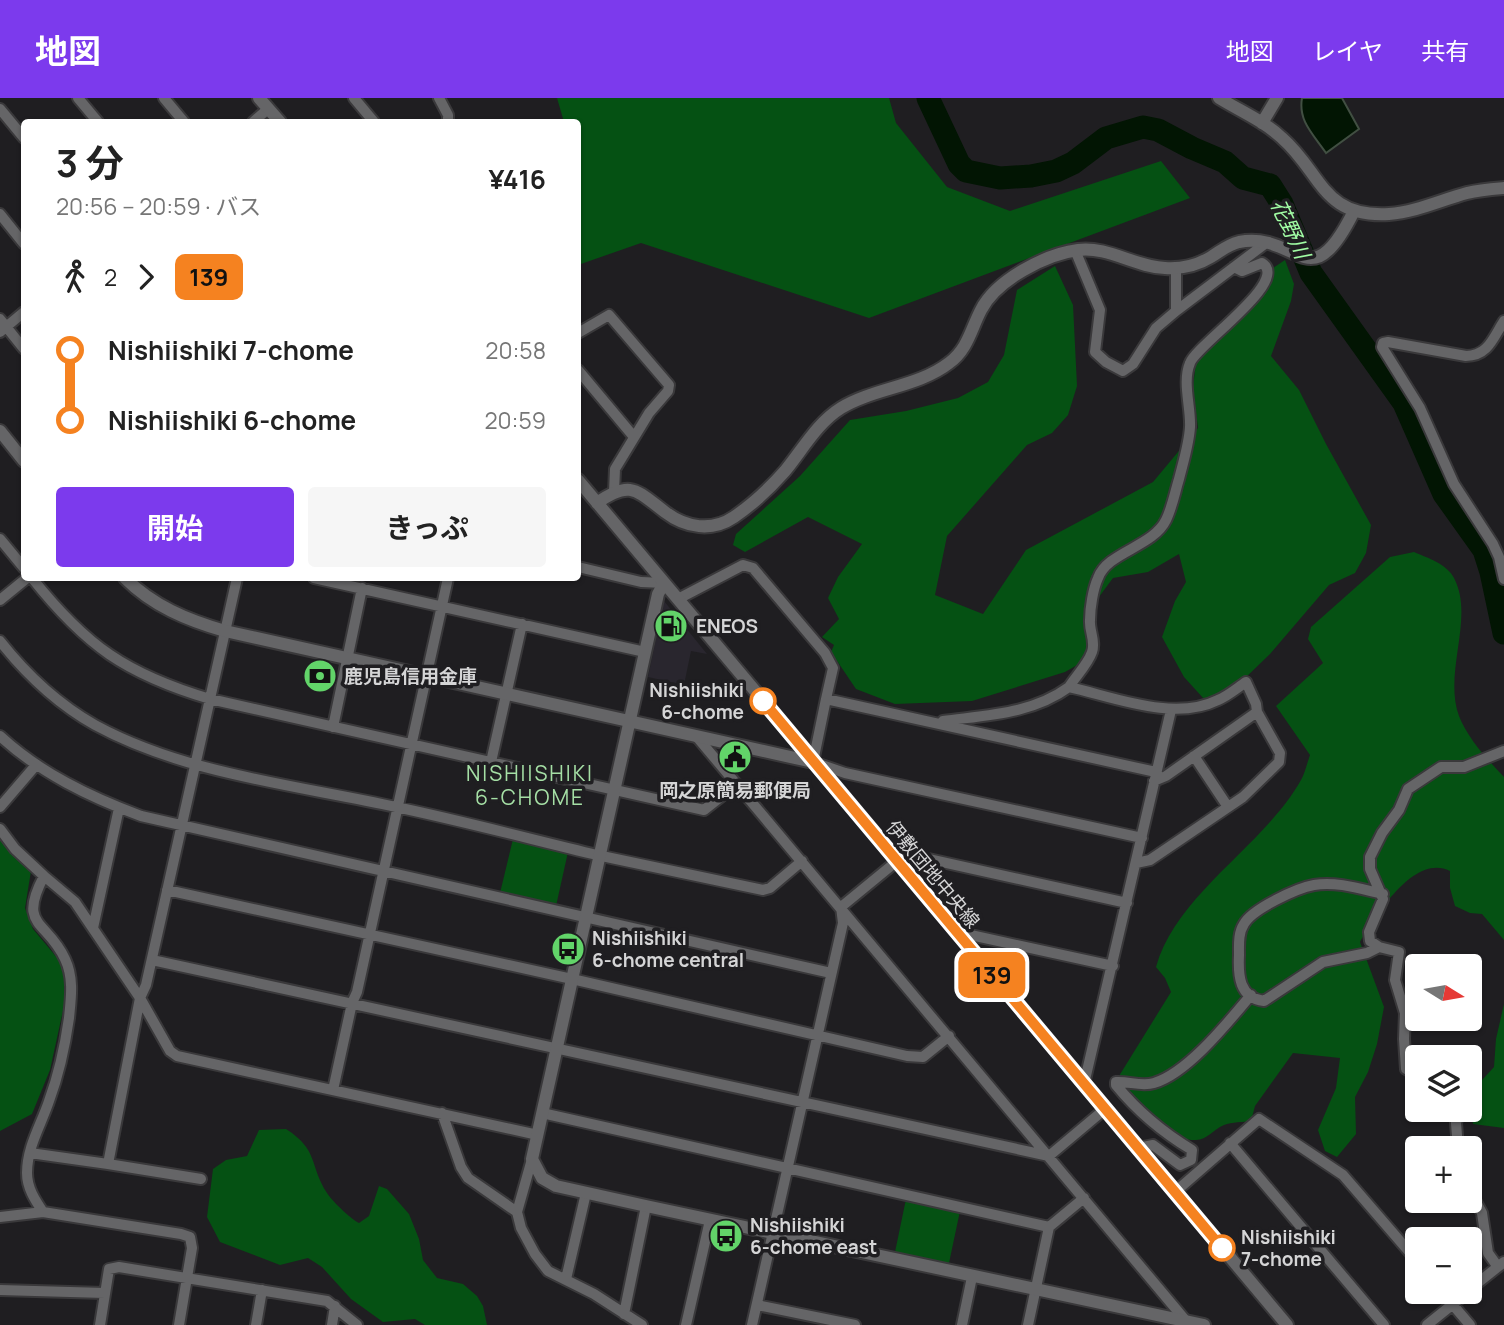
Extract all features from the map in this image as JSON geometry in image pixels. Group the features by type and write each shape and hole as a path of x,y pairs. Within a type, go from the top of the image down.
{"street":[{"path":"78,98 96,119"},
{"path":"164,98 182,119"},
{"path":"259,98 276,119"},
{"path":"354,98 372,119"},
{"path":"1219,98 1262,123 1291,146 1327,193 1340,205 1354,211 1392,214 1470,192 1504,188"},
{"path":"1262,123 1277,98"},
{"path":"442,99 447,119"},
{"path":"0,109 21,134"},
{"path":"256,119 268,109"},
{"path":"597,503 614,492 628,490 649,497 667,513 687,524 699,527 721,524 732,519 767,491 816,430 842,407 919,378 950,363 965,347 989,297 1027,269 1052,255 1090,249 1150,266 1176,268 1200,262 1227,246 1240,242 1266,243 1297,256 1318,258 1341,237 1354,211"},
{"path":"0,214 21,240"},
{"path":"1075,250 1100,310 1095,352 1123,370 1133,364 1156,328 1266,243"},
{"path":"936,722 1027,709 1053,698 1069,687 1091,654 1093,648 1090,621 1098,577 1106,566 1150,538 1166,522 1190,429 1187,380 1190,362 1203,344 1231,322 1267,280 1269,272 1262,263 1242,271 1234,267"},
{"path":"1176,268 1176,311"},
{"path":"21,314 2,326 21,346"},
{"path":"581,331 610,315 669,385 668,391 649,412 615,469 614,492"},
{"path":"1504,321 1479,355 1466,356 1388,342 1383,343 1382,347 1419,408 1454,484 1493,544 1504,579"},
{"path":"581,374 634,437"},
{"path":"0,431 21,456"},
{"name":"伊敷団地中央線","path":"581,484 1287,1325"},
{"path":"0,538 21,564"},
{"path":"678,600 743,565 753,568 825,653 833,668 813,762"},
{"path":"581,568 641,582 664,583 658,594 538,1135 517,1212 520,1228 548,1271 642,1325"},
{"path":"0,600 25,581"},
{"path":"32,581 85,637 112,657 158,682 210,699 704,810 737,784"},
{"path":"128,581 138,591 181,617 225,631 1142,838"},
{"path":"108,1164 139,998 146,985 152,960 236,581"},
{"path":"328,581 645,652"},
{"path":"333,1090 370,936 447,581"},
{"path":"332,727 362,588"},
{"path":"491,762 522,624"},
{"path":"0,640 15,660 66,707 95,725 141,746 195,764 763,890 770,888 802,861"},
{"path":"1069,687 1171,710 1210,704 1246,682 1257,712 1280,753 1279,762 1243,797 1150,860 1136,863"},
{"path":"826,699 936,722 1155,777 1195,756 1257,712"},
{"path":"1084,1084 1171,710"},
{"path":"0,736 36,765 91,795 119,807 181,826 831,972"},
{"path":"697,737 1186,1321"},
{"path":"1405,1054 1405,1013 1395,980 1399,953 1370,941 1369,932 1379,911 1383,894 1370,869 1370,857 1382,833 1399,810 1408,789 1441,767 1464,768 1504,751"},
{"path":"1195,756 1228,807"},
{"path":"0,807 36,765"},
{"path":"93,928 119,807"},
{"path":"0,829 15,849 69,896 139,998 170,1051 177,1056 538,1135"},
{"path":"888,850 1127,903"},
{"path":"841,907 897,861"},
{"path":"43,1212 30,1192 27,1174 30,1153 58,1072 72,997 71,978 66,961 34,917 33,899 44,876"},
{"path":"1380,947 1367,953 1323,962 1264,1001 1251,995 1241,985 1238,977 1241,930 1250,916 1303,888 1315,885 1341,885 1383,894"},
{"path":"167,890 907,1056 923,1057 949,1036"},
{"path":"752,1325 843,923 841,907"},
{"path":"957,932 1113,966"},
{"path":"152,960 1049,1156"},
{"path":"1138,1148 1153,1144 1180,1165 1191,1160 1193,1154 1192,1150 1157,1128 1139,1112 1116,1082 1143,1084 1161,1080 1200,1053 1251,995"},
{"path":"1049,1156 1105,1109"},
{"path":"442,1113 461,1167 468,1178 517,1212"},
{"path":"542,1113 1049,1227"},
{"path":"1175,1192 1259,1119 1343,1175 1405,1247"},
{"path":"1230,1143 1384,1325"},
{"path":"30,1153 201,1179"},
{"path":"532,1159 542,1178 556,1186 1204,1325"},
{"path":"566,1279 586,1193"},
{"path":"1028,1325 1049,1227 1084,1198"},
{"path":"624,1314 646,1206"},
{"path":"0,1217 43,1212 190,1237 192,1248 179,1325"},
{"path":"1482,1213 1484,1238 1489,1252 1501,1264 1482,1279"},
{"path":"685,1325 710,1220"},
{"path":"100,1325 109,1269 119,1267 327,1301 357,1325"},
{"path":"962,1325 972,1277"},
{"path":"0,1290 105,1293"},
{"path":"256,1325 262,1290"},
{"path":"1427,1325 1452,1304 1470,1325"},
{"path":"757,1305 855,1325"},
{"path":"332,1325 335,1306"}],"shaded area":[{"path":"1302,98 1342,98 1359,129 1326,153 1304,120"},
{"name":"ENEOS","path":"664,601 707,654 691,651 684,685 648,677"}],"green space":[{"path":"557,98 889,98 896,123 947,187 1010,211 1161,161 1190,198 869,318 641,243 581,264 581,119 563,119"},
{"path":"1285,260 1294,284 1291,301 1271,356 1299,390 1371,525 1366,553 1355,573 1329,585 1270,654 1241,682 1211,698 1204,699 1184,677 1162,637 1175,601 1186,582 1179,554 1148,572 1113,578 1093,605 1086,660 1065,672 972,701 895,704 856,689 831,652 834,645 822,637 839,619 828,598 838,577 862,544 808,517 745,552 733,545 736,534 800,476 850,420 906,411 958,398 988,382 1004,355 1017,290 1055,266 1073,305 1077,386 1068,415 1052,433 1027,445 947,536 935,595 983,614 1026,550 1153,482 1198,428 1193,387 1196,362 1247,312 1270,280 1273,268"},
{"path":"1414,552 1442,565 1454,578 1460,594 1461,610 1454,682 1459,716 1473,741 1504,777 1504,940 1482,914 1470,913 1455,906 1450,888 1450,871 1436,868 1423,871 1409,879 1386,904 1360,942 1384,1007 1368,1072 1355,1097 1356,1134 1337,1157 1325,1151 1318,1130 1336,1088 1340,1058 1293,1053 1255,1106 1251,1121 1224,1125 1200,1140 1185,1139 1162,1127 1139,1107 1119,1076 1171,992 1156,967 1166,941 1201,893 1266,827 1302,777 1310,755 1276,706 1323,663 1308,639 1311,627 1390,557"},
{"path":"0,836 31,871 25,908 33,929 64,966 64,1006 50,1070 32,1114 0,1131"},
{"path":"513,839 568,852 556,906 500,893"},
{"path":"1504,1004 1504,1128 1473,1122 1482,1122 1482,1080 1494,1067 1496,1039"},
{"path":"286,1129 309,1151 321,1183 330,1197 359,1223 369,1216 379,1186 387,1189 409,1214 419,1239 423,1260 437,1278 463,1284 477,1296 483,1306 487,1325 425,1325 415,1319 383,1322 351,1299 322,1267 308,1258 280,1265 220,1242 207,1217 213,1169 226,1160 247,1156 259,1130"},
{"path":"906,1199 960,1211 949,1263 895,1252"}],"waterway":[{"name":"花野川","path":"928,98 959,164 966,171 1000,178 1056,171 1073,163 1106,138 1143,127 1158,130 1225,162 1243,178 1270,185 1282,204 1311,273 1404,403 1444,494 1484,550 1504,633"}],"bus line":[{"name":"139","path":"763,701 1222,1248"}],"place":[{"name":"ENEOS","path":"671,626"},
{"name":"鹿児島信用金庫","path":"320,676"},
{"name":"Nishiishiki 6-chome","path":"763,701"},
{"name":"岡之原簡易郵便局","path":"735,757"},
{"name":"Nishiishiki 6-chome central","path":"568,949"},
{"name":"Nishiishiki 6-chome east","path":"726,1236"},
{"name":"Nishiishiki 7-chome","path":"1222,1248"}],"district":[{"name":"NISHIISHIKI 6-CHOME","path":"530,786"}]}
